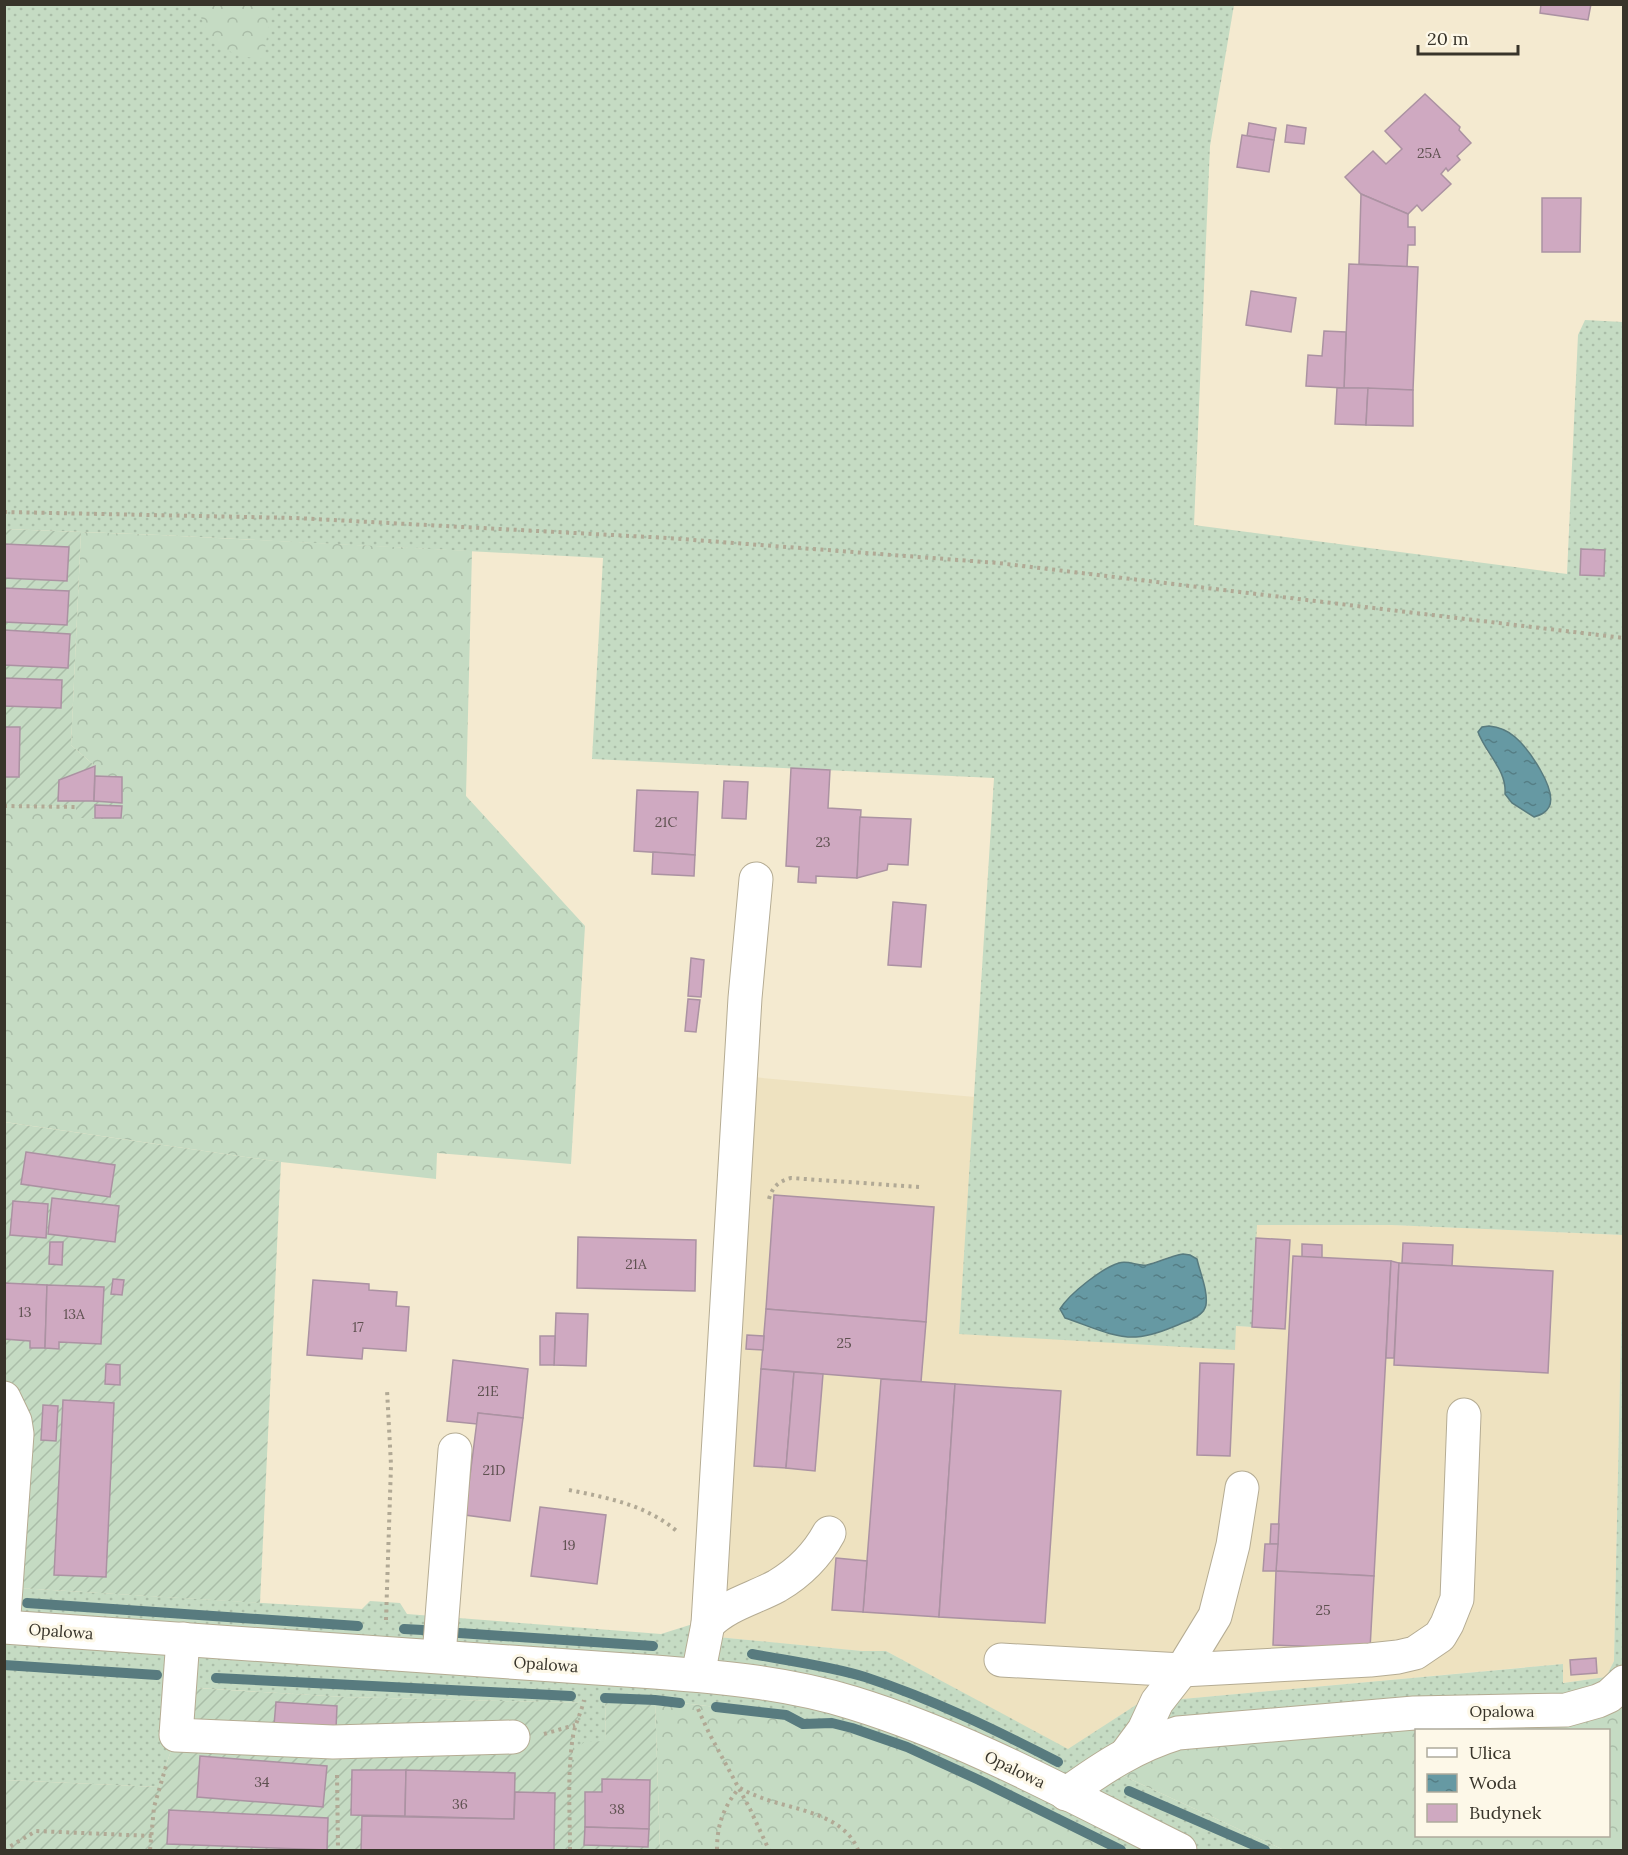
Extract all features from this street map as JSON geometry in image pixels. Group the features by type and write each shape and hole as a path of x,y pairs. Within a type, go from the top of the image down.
{"street":[{"path":"698,1675 708,1624 745,998 756,879"},
{"path":"4,1398 15,1421 16,1434 4,1615"},
{"path":"1001,1660 1182,1670 1370,1660 1416,1653 1440,1636 1457,1599 1464,1415"},
{"path":"439,1656 455,1450"},
{"path":"1127,1753 1144,1730 1157,1702 1182,1670 1215,1616 1233,1545 1242,1488"},
{"path":"708,1624 720,1613 794,1575 810,1561 829,1533"},
{"name":"Opalowa","path":"4,1627 586,1666 698,1675 786,1687 852,1702 956,1741 1179,1851"},
{"path":"183,1639 176,1736 333,1742 513,1737"},
{"name":"Opalowa","path":"1066,1794 1127,1753 1178,1733 1414,1713 1566,1710 1609,1696 1623,1682"}],"path":[{"path":"4,512 296,518 668,538 998,563 1623,638"},
{"path":"4,806 76,807"},
{"path":"768,1205 770,1195 776,1185 791,1178 919,1187"},
{"path":"383,1653 391,1465 387,1390"},
{"path":"569,1491 618,1500 637,1507 658,1517 686,1540"},
{"path":"570,1851 570,1768 575,1725 584,1703 586,1666"},
{"path":"698,1675 696,1694 700,1715 769,1851"},
{"path":"150,1851 154,1807 176,1736"},
{"path":"333,1742 338,1780 338,1851"},
{"path":"717,1851 719,1822 728,1802 739,1788"},
{"path":"739,1788 828,1820 843,1829 858,1851"},
{"path":"4,1850 36,1831 152,1836"}],"shaded area":[{"path":"741,1076 975,1097 959,1334 1251,1327 1256,1225 1391,1225 1623,1235 1614,1661 1606,1677 1562,1683 1562,1664 1139,1703 1068,1750 886,1651 862,1651 706,1636"}],"green space":[{"path":"5,5 1234,5 1210,146 1194,525 1567,574 1578,335 1585,320 1623,322 1624,1682 1619,1688 1104,1767 1284,1850 1121,1850 907,1747 832,1723 803,1724 786,1715 655,1700 605,1698 606,1741 570,1769 575,1725 583,1703 344,1697 181,1687 176,1735 159,1787 5,1780 4,1576 19,1588 362,1609 370,1601 400,1603 407,1614 661,1634 696,1623 707,1636 862,1651 886,1651 1068,1749 1139,1703 1563,1664 1563,1683 1606,1677 1614,1661 1623,1235 1391,1225 1257,1225 1252,1327 1236,1326 1235,1350 959,1334 994,778 592,759 603,558 5,529","holes":["1525,748 1547,782 1543,814 1534,817 1512,803 1505,794 1503,776 1486,750","1183,1254 1203,1291 1205,1299 1201,1313 1137,1337 1122,1336 1065,1318 1069,1298 1107,1268 1121,1262 1142,1266"]},
{"path":"196,5 269,5 270,20 263,59 239,56 211,42"},
{"path":"5,529 81,532 71,745 95,766 95,776 122,777 121,818 76,818 76,807 5,806"},
{"path":"81,532 472,551 466,796 585,926 571,1164 437,1153 436,1179 281,1162 5,1122 5,806 76,807 76,817 95,776 95,766 71,745"},
{"path":"4,1122 281,1162 260,1603 19,1588 5,1576"},
{"path":"1623,1682 1623,1850 1284,1850 1104,1767 1127,1753 1532,1712"},
{"path":"180,1687 344,1697 584,1703 575,1725 571,1767 583,1742 606,1741 605,1698 655,1700 660,1850 5,1850 5,1780 159,1787 176,1735"},
{"path":"655,1700 786,1715 803,1724 832,1723 852,1728 907,1747 1121,1850 660,1850"}],"water":[{"path":"1482,727 1503,729 1515,737 1540,770 1546,780 1551,800 1543,814 1534,817 1512,803 1505,794 1503,777 1478,732"},
{"path":"1183,1254 1197,1259 1206,1293 1205,1308 1201,1314 1192,1319 1155,1333 1127,1337 1065,1318 1060,1309 1078,1289 1112,1266 1123,1262 1147,1265"}],"building":[{"path":"1541,4 1591,4 1588,20 1540,13"},
{"path":"1425,94 1460,127 1459,130 1471,143 1457,156 1460,160 1448,171 1446,168 1441,174 1451,184 1422,211 1417,205 1408,214 1361,194 1345,177 1373,151 1386,164 1402,149 1385,131"},
{"path":"1249,123 1276,128 1274,140 1247,136"},
{"path":"1287,125 1306,128 1304,144 1285,142"},
{"path":"1242,135 1274,140 1269,172 1237,167"},
{"path":"1361,194 1408,214 1408,227 1415,227 1415,245 1408,245 1407,267 1359,264"},
{"path":"1542,198 1581,198 1580,252 1542,252"},
{"path":"1349,264 1418,267 1413,390 1344,388"},
{"path":"1251,291 1296,298 1291,332 1246,325"},
{"path":"1324,331 1346,332 1344,388 1306,386 1308,355 1322,356"},
{"path":"1337,388 1368,388 1366,425 1335,424"},
{"path":"1368,388 1413,390 1413,426 1366,425"},
{"path":"4,544 69,547 67,581 4,578"},
{"path":"1581,549 1605,550 1604,576 1580,575"},
{"path":"4,588 69,591 67,625 4,622"},
{"path":"4,630 70,634 68,668 4,665"},
{"path":"4,678 62,680 61,708 4,706"},
{"path":"4,727 20,727 19,777 4,777"},
{"path":"95,766 94,801 58,801 59,780"},
{"path":"791,768 830,770 828,808 861,810 857,878 816,876 816,883 798,882 799,867 786,866"},
{"path":"95,776 122,777 122,803 94,801"},
{"path":"724,781 748,782 746,819 722,818"},
{"path":"637,790 698,792 695,855 634,851"},
{"path":"95,805 122,806 121,818 95,818"},
{"path":"860,817 911,819 908,865 888,864 887,870 857,878"},
{"path":"653,852 695,855 694,876 652,874"},
{"path":"893,902 926,905 921,967 888,965"},
{"path":"691,958 704,960 701,997 688,996"},
{"path":"688,999 700,1000 696,1032 685,1031"},
{"path":"26,1152 115,1165 110,1197 21,1184"},
{"path":"774,1195 934,1207 926,1322 766,1309"},
{"path":"52,1198 119,1206 115,1242 48,1234"},
{"path":"13,1201 48,1204 46,1238 10,1235"},
{"path":"578,1237 696,1240 695,1291 577,1288"},
{"path":"1256,1238 1290,1240 1285,1329 1252,1327"},
{"path":"50,1242 63,1242 62,1265 49,1264"},
{"path":"1403,1243 1453,1245 1452,1266 1402,1263"},
{"path":"1302,1244 1322,1245 1322,1258 1302,1257"},
{"path":"1293,1256 1391,1261 1374,1576 1276,1571"},
{"path":"1391,1261 1399,1263 1394,1358 1386,1358"},
{"path":"1399,1263 1553,1271 1548,1373 1394,1365"},
{"path":"113,1279 124,1280 122,1295 111,1294"},
{"path":"313,1280 369,1284 369,1290 397,1292 396,1306 409,1307 406,1351 363,1348 362,1359 307,1355"},
{"path":"4,1283 47,1285 45,1348 30,1348 30,1341 4,1339"},
{"path":"47,1285 104,1287 101,1344 59,1342 59,1349 45,1348"},
{"path":"766,1309 926,1322 921,1382 761,1369"},
{"path":"556,1313 588,1314 586,1366 554,1365"},
{"path":"747,1335 764,1336 763,1350 746,1349"},
{"path":"540,1336 555,1336 554,1365 540,1365"},
{"path":"453,1360 528,1369 523,1418 478,1413 477,1424 447,1421"},
{"path":"1200,1363 1234,1364 1230,1456 1197,1455"},
{"path":"106,1364 120,1365 120,1385 105,1384"},
{"path":"761,1369 794,1372 786,1468 754,1466"},
{"path":"794,1372 823,1374 815,1471 786,1468"},
{"path":"881,1379 955,1384 939,1617 863,1612"},
{"path":"955,1384 1061,1391 1045,1623 939,1617"},
{"path":"63,1400 114,1403 106,1577 54,1575"},
{"path":"43,1405 58,1406 56,1441 41,1440"},
{"path":"478,1413 523,1418 510,1521 465,1515"},
{"path":"540,1507 606,1515 597,1584 531,1576"},
{"path":"1271,1524 1279,1524 1278,1544 1270,1544"},
{"path":"1265,1544 1278,1544 1276,1571 1263,1571"},
{"path":"836,1558 867,1561 863,1612 832,1610"},
{"path":"1276,1571 1374,1576 1370,1649 1273,1645"},
{"path":"1596,1658 1597,1673 1571,1675 1570,1660"},
{"path":"276,1702 337,1706 336,1729 274,1725"},
{"path":"200,1756 327,1766 323,1807 197,1797"},
{"path":"352,1770 406,1770 405,1816 351,1815"},
{"path":"406,1770 515,1773 514,1819 405,1816"},
{"path":"602,1779 650,1780 649,1829 585,1827 585,1792 602,1792"},
{"path":"515,1792 555,1793 554,1850 361,1850 362,1816 514,1819"},
{"path":"169,1810 328,1818 327,1850 167,1844"},
{"path":"585,1827 649,1829 648,1847 584,1845"}],"waterway":[{"path":"27,1603 358,1626"},
{"path":"404,1629 423,1630"},
{"path":"459,1633 653,1646"},
{"path":"752,1654 865,1677 963,1716 1058,1762"},
{"path":"4,1665 157,1675"},
{"path":"216,1678 571,1696"},
{"path":"605,1698 680,1703"},
{"path":"716,1707 786,1715 803,1724 832,1723 907,1747 1121,1850"},
{"path":"1129,1791 1265,1850"}]}
